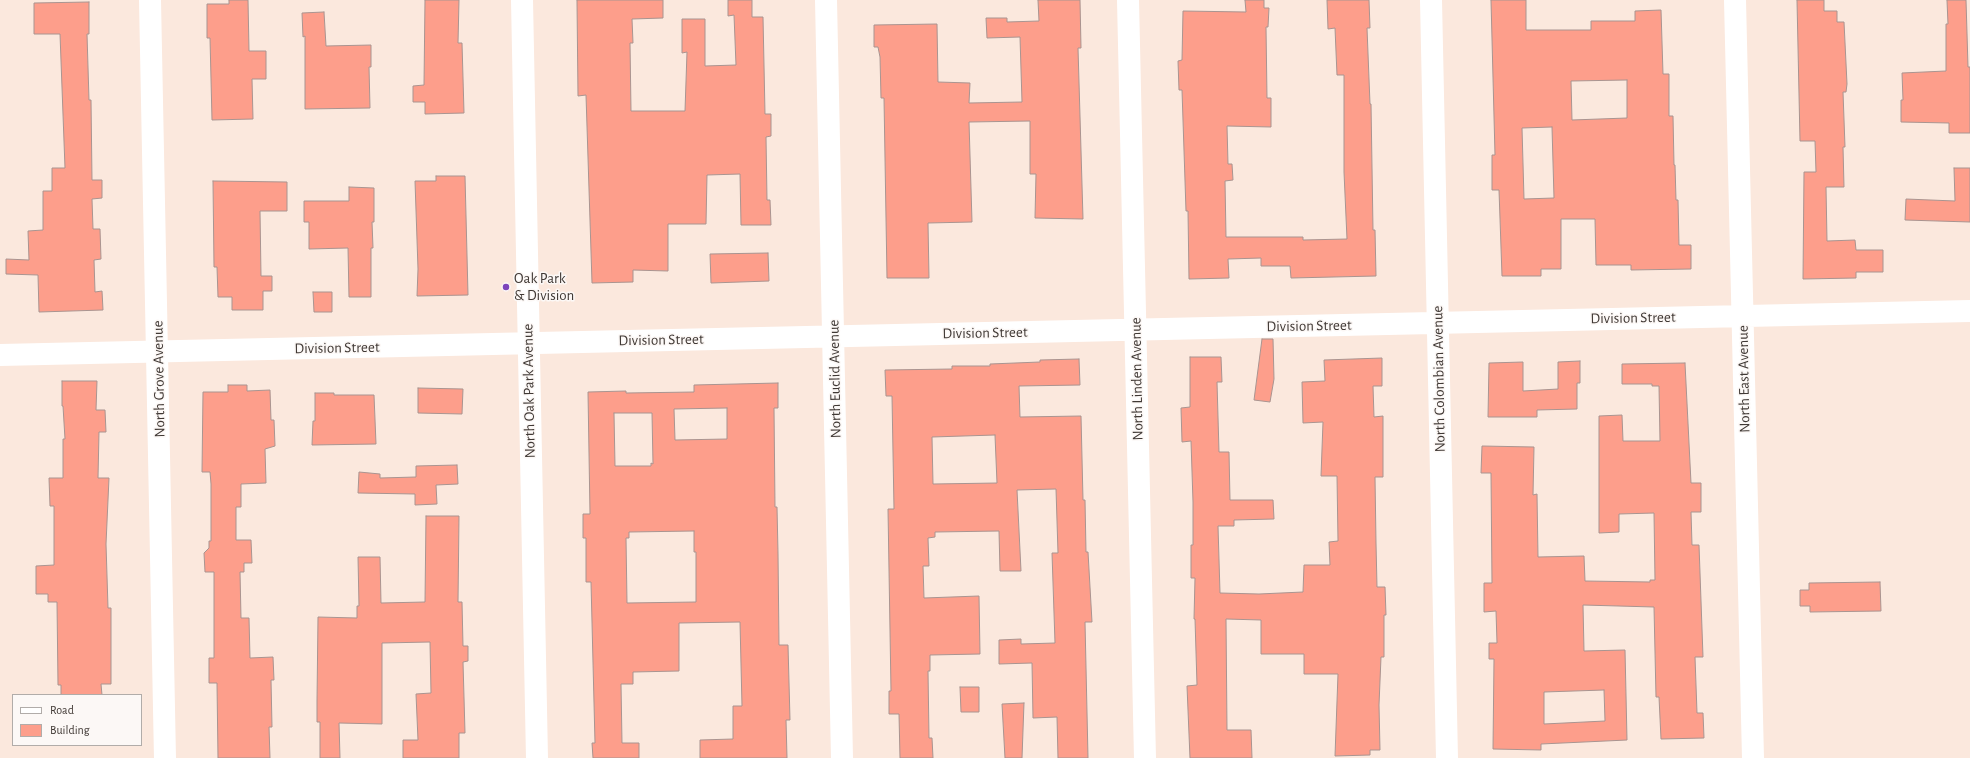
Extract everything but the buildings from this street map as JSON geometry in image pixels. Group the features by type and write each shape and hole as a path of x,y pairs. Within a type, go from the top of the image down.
{"street":[{"name":"North Grove Avenue","path":"150,0 165,758"},
{"name":"North Oak Park Avenue","path":"522,0 537,758"},
{"name":"North Euclid Avenue","path":"826,0 842,758"},
{"name":"North Linden Avenue","path":"1128,0 1145,758"},
{"name":"North Colombian Avenue","path":"1431,0 1447,758"},
{"name":"North East Avenue","path":"1735,0 1752,758"},
{"name":"Division Street","path":"0,355 1970,311"}],"place":[{"name":"Oak Park & Division","path":"506,287"}]}
